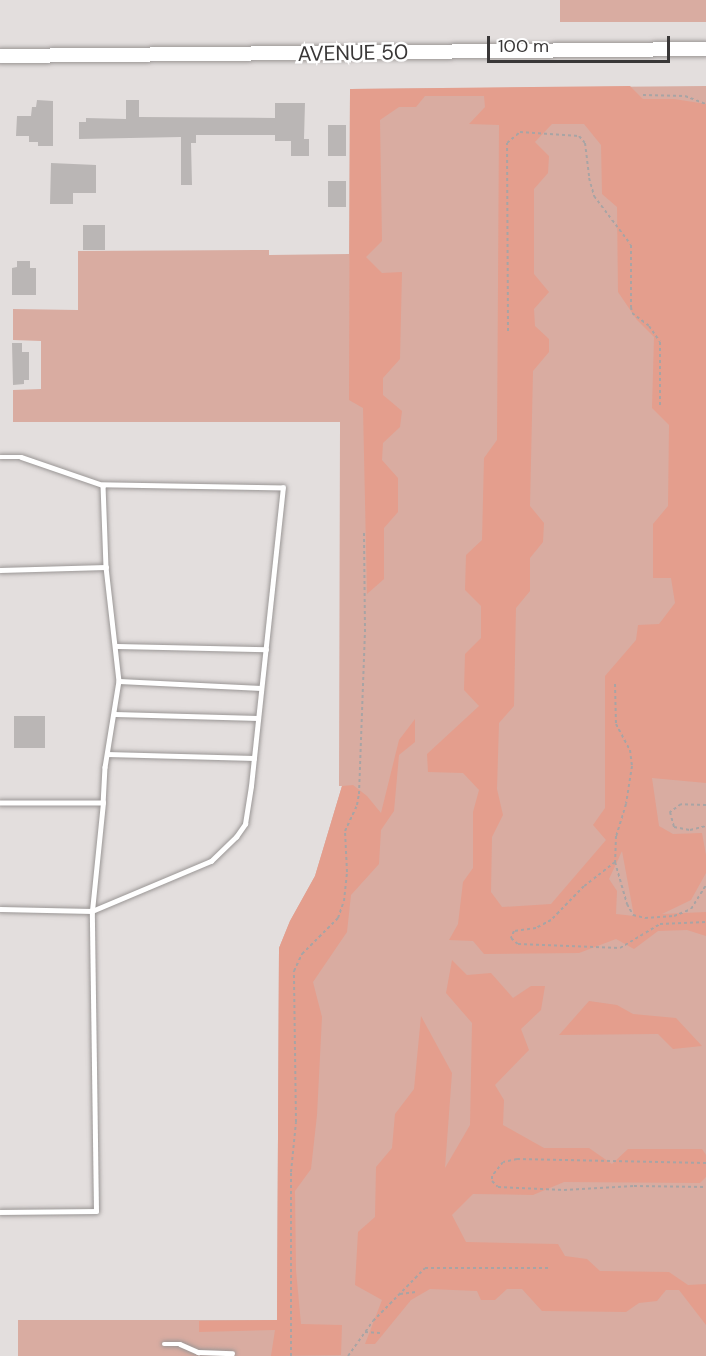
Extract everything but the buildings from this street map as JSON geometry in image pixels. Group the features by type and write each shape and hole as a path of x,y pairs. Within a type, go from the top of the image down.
{"main road":[{"name":"AVENUE 50","path":"0,56 706,48"}],"lane":[{"path":"0,457 21,457 103,485 283,488 245,824 224,850 195,870 153,884 92,911 0,909"},
{"path":"0,1212 96,1211 92,911 107,754 119,681 117,646 106,567 103,485"},
{"path":"0,570 106,567"},
{"path":"117,646 266,649"},
{"path":"119,681 261,688"},
{"path":"115,714 258,718"},
{"path":"107,754 254,758"},
{"path":"0,803 103,803"},
{"path":"164,1344 180,1344 198,1352 232,1353"}],"path":[{"path":"643,95 685,96 706,104"},
{"path":"508,331 507,143 520,132 579,136 585,143 589,178 594,196 631,246 632,313 649,326 660,342 660,405"},
{"path":"291,1356 291,1172 296,1122 294,971 302,954 338,918 344,901 347,872 345,831 357,805 358,794 365,632 364,533"},
{"path":"615,684 616,724 630,750 632,766 626,804 616,836 615,862 627,904 633,915 674,916 691,909 706,885"},
{"path":"706,805 681,804 670,812 674,827 690,830 706,826"},
{"path":"615,862 584,886 551,920 536,928 514,931 511,938 513,942 534,945 620,948 660,924 706,922"},
{"path":"706,1162 517,1159 503,1162 492,1176 492,1181 498,1187 564,1190 634,1186 706,1187"},
{"path":"348,1356 365,1332 399,1294 420,1272 431,1266 550,1268"},
{"path":"399,1294 416,1292"},
{"path":"365,1332 380,1333"}],"shaded area":[{"path":"560,0 706,0 706,22 560,22"},
{"path":"630,86 643,99 674,99 706,104 706,783 652,778 659,826 673,834 702,833 706,855 706,873 691,900 662,914 706,912 706,936 687,930 658,931 634,949 616,939 579,953 484,954 473,941 449,940 458,924 463,882 473,868 473,812 479,790 463,773 428,772 427,754 479,706 464,690 465,654 481,638 481,606 465,590 466,555 482,540 484,458 497,440 499,125 469,124 485,107 484,96 425,96 416,107 399,107 380,120 382,241 366,257 382,273 402,272 400,359 383,378 383,395 402,411 400,427 383,443 382,460 398,478 398,512 384,528 384,579 367,594 363,408 349,400 350,89","holes":["552,124 584,124 601,145 602,194 617,207 618,292 637,320 654,337 652,408 669,425 668,506 653,524 653,578 671,578 675,603 659,624 638,625 636,640 605,676 605,808 593,825 606,840 551,904 502,907 491,892 492,837 503,815 497,789 499,723 514,706 516,608 530,591 530,558 543,542 544,523 530,506 533,371 549,352 549,339 535,326 534,309 549,292 534,274 534,189 548,173 549,156 535,142","622,851 634,916 616,914 617,891 609,879"]},
{"path":"706,86 706,1356 18,1356 18,1320 277,1320 279,948 290,921 315,876 342,786 339,786 340,422 13,422 13,390 41,389 41,341 13,340 13,309 78,310 78,251 269,250 269,255 349,254 350,89"},
{"path":"415,719 415,742 399,755 394,811 381,830 379,864 351,895 347,932 313,982 322,1017 317,1115 311,1169 295,1191 296,1270 301,1324 342,1325 341,1355 271,1356 275,1330 199,1332 199,1321 277,1320 279,948 290,921 315,876 342,786 353,785 367,796 381,813 399,740"},
{"path":"452,960 467,975 491,973 513,998 531,986 545,986 541,1010 521,1029 529,1050 495,1085 504,1100 503,1125 544,1148 589,1148 612,1164 628,1149 702,1149 706,1155 706,1177 700,1183 564,1182 533,1195 473,1194 452,1215 466,1242 558,1244 565,1256 587,1259 600,1271 669,1272 688,1285 706,1284 706,1325 679,1290 666,1290 657,1301 639,1303 626,1312 542,1311 522,1289 507,1289 495,1300 481,1300 477,1291 430,1289 411,1300 375,1344 365,1344 382,1300 355,1285 358,1232 375,1217 376,1167 392,1148 395,1114 414,1089 421,1016 452,1073 445,1168 470,1125 472,1023 446,993"},
{"path":"589,1001 617,1005 633,1014 676,1018 702,1046 673,1049 658,1034 559,1035"}]}
